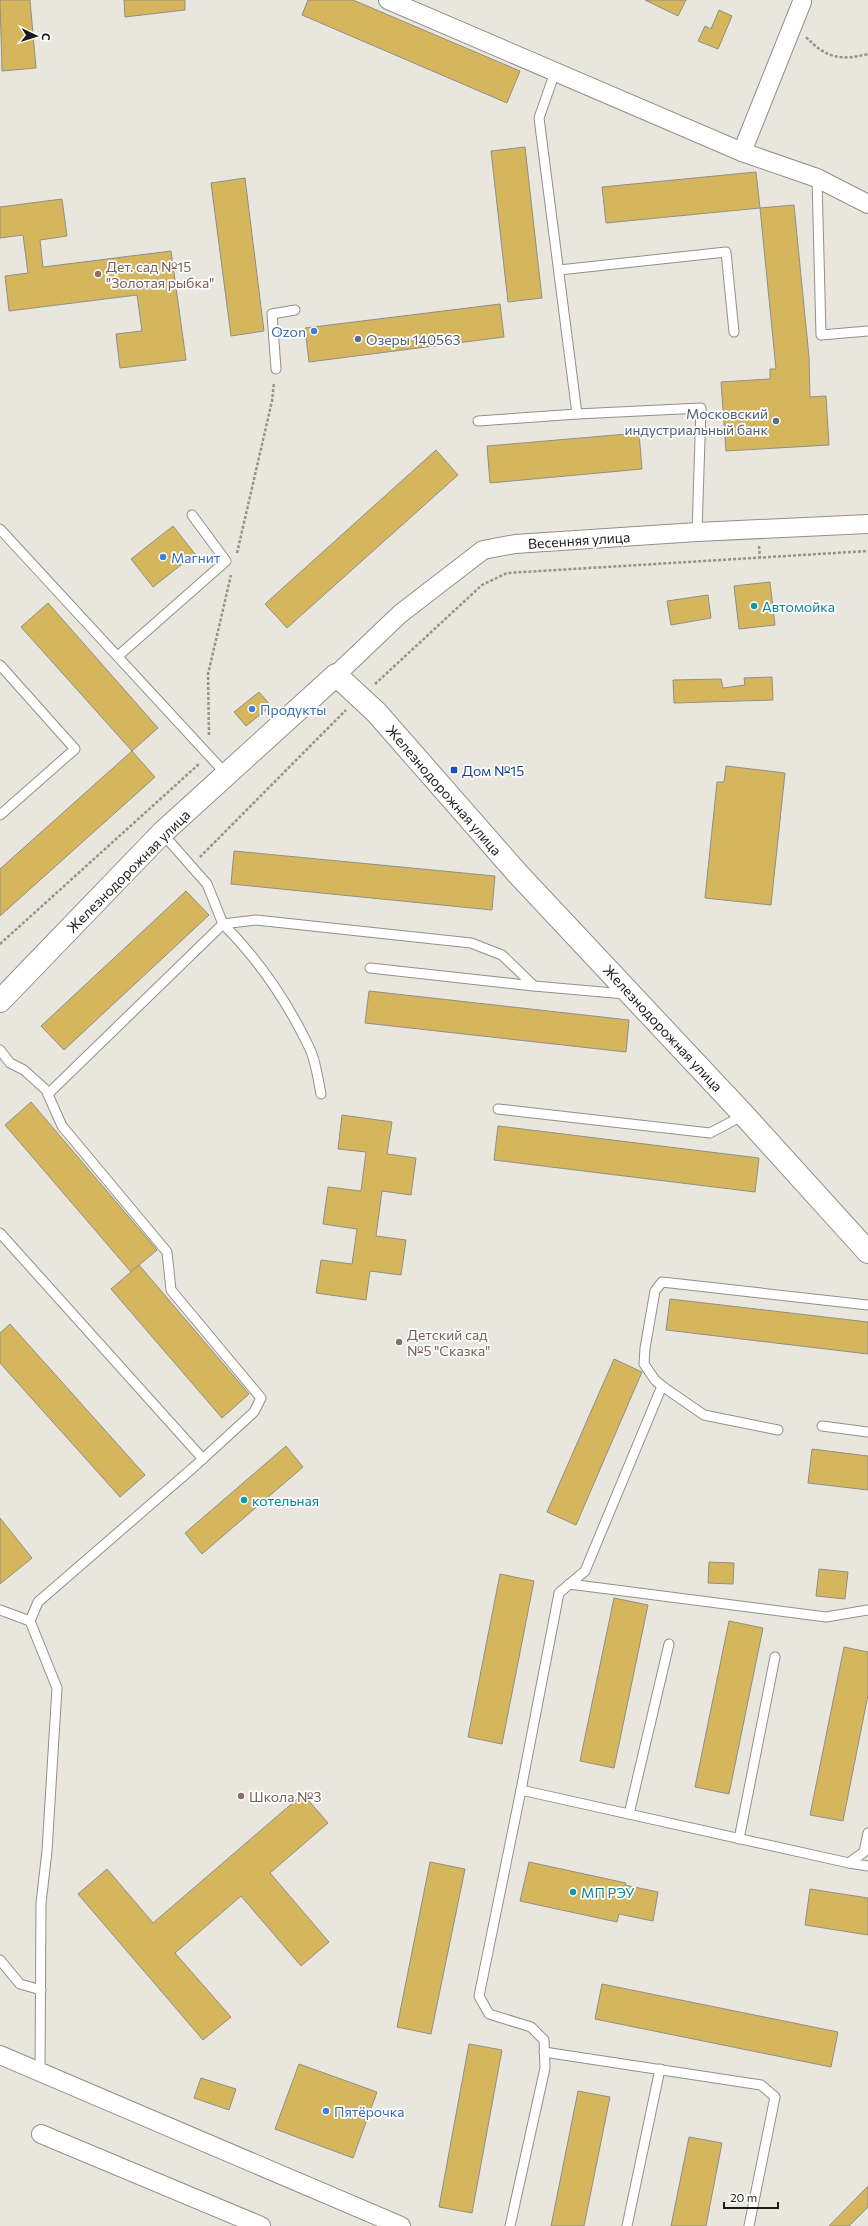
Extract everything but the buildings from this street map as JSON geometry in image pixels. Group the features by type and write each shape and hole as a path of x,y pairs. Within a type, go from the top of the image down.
{"street":[{"path":"388,0 742,152 818,178 868,204"},
{"path":"742,152 794,23 801,1"},
{"name":"Весенняя улица","path":"336,675 400,614 483,550 515,544 697,532 868,524"},
{"name":"Железнодорожная улица","path":"0,1001 162,833 336,675 359,698 376,712 518,874 744,1115 868,1252"},
{"path":"0,2055 401,2226"},
{"path":"42,2134 261,2226"}],"lane":[{"path":"555,72 539,118 577,414"},
{"path":"818,178 821,335 868,332"},
{"path":"559,270 726,252 734,332"},
{"path":"276,370 272,314 295,310"},
{"path":"478,421 577,414 701,408 697,532"},
{"path":"118,656 226,561 192,515"},
{"path":"0,529 227,775"},
{"path":"0,665 75,749 0,815"},
{"path":"162,833 207,884 223,924 240,942 271,981 310,1050 321,1094"},
{"path":"48,1094 223,924 256,920 471,943 502,955 534,986"},
{"path":"370,968 632,995"},
{"path":"0,1050 10,1063 24,1070 46,1090 62,1126 167,1252 171,1290 261,1398 254,1412 203,1459 38,1602 30,1621 57,1688 47,1851 41,1903 40,2072"},
{"path":"498,1109 710,1133 744,1115"},
{"path":"0,1233 203,1459"},
{"path":"778,1430 704,1415 655,1380 644,1364 645,1348 655,1291 662,1282 868,1305"},
{"path":"510,2226 545,2068 544,2040 531,2027 489,2014 479,1996 559,1593 585,1571 662,1386"},
{"path":"822,1426 868,1432"},
{"path":"569,1584 826,1617 868,1610"},
{"path":"0,1610 30,1621"},
{"path":"629,1814 669,1644"},
{"path":"739,1839 775,1657"},
{"path":"521,1790 739,1839 868,1866"},
{"path":"849,1863 864,1852 868,1833"},
{"path":"0,1960 20,1984 41,1990"},
{"path":"544,2052 761,2085 775,2098 749,2226"},
{"path":"627,2226 660,2069"}],"path":[{"path":"794,23 823,53 850,58 868,54"},
{"path":"191,866 359,698 482,585 507,573 868,551"},
{"path":"0,944 209,756"}],"place":[{"name":"Дет. сад №15 \"Золотая рыбка\"","path":"98,274"},
{"name":"Ozon","path":"314,331"},
{"name":"Озеры 140563","path":"358,339"},
{"name":"Московский индустриальный банк","path":"776,421"},
{"name":"Магнит","path":"163,557"},
{"name":"Автомойка","path":"754,606"},
{"name":"Продукты","path":"252,709"},
{"name":"Дом №15","path":"454,770"},
{"name":"Детский сад №5 \"Сказка\"","path":"399,1342"},
{"name":"котельная","path":"244,1500"},
{"name":"Школа №3","path":"241,1796"},
{"name":"МП РЭУ","path":"573,1892"},
{"name":"Пятёрочка","path":"326,2111"}]}
